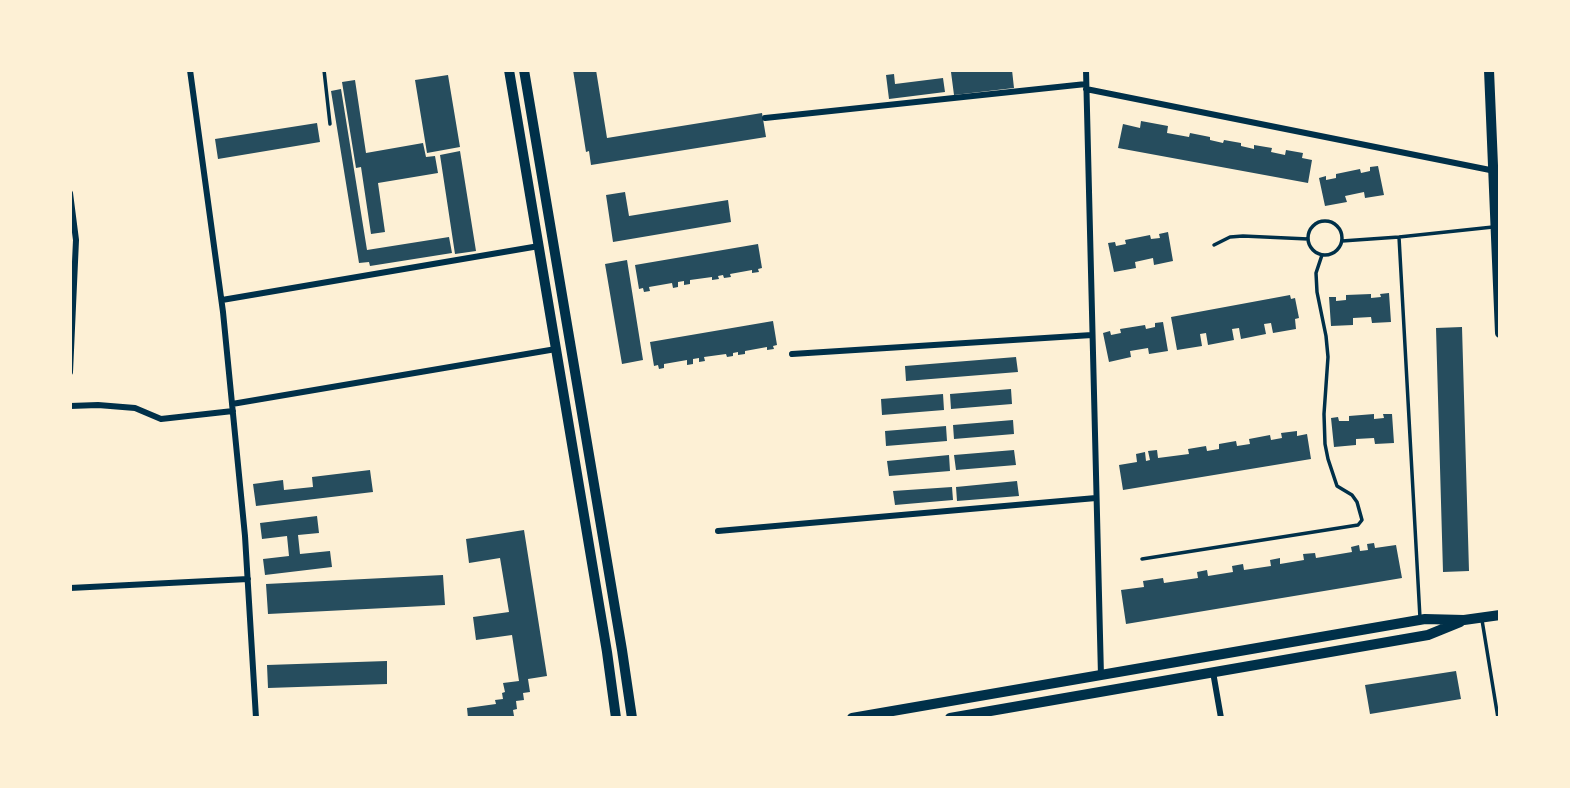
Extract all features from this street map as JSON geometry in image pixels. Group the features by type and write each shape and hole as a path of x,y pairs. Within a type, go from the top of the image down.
{"main road":[{"path":"509,70 616,718"},
{"path":"524,70 632,718"},
{"path":"1489,70 1496,171 1500,333"},
{"path":"852,718 1420,620 1464,620 1500,615"},
{"path":"950,718 1428,635 1464,620"}],"street":[{"path":"190,70 222,300 248,579 256,718"},
{"path":"1086,70 1101,676"},
{"path":"765,118 1086,86 1496,171"},
{"path":"70,193 76,240 70,372"},
{"path":"222,300 539,246"},
{"path":"792,354 1092,335"},
{"path":"70,406 135,408 161,419 556,349"},
{"path":"718,531 1096,498"},
{"path":"70,588 248,579"},
{"path":"1213,672 1221,718"}],"lane":[{"path":"324,70 330,124"},
{"path":"1327,221 1337,226 1342,241 1333,253 1322,255 1311,248 1308,239 1310,229 1314,224 1327,221"},
{"path":"1342,241 1496,227"},
{"path":"1214,245 1230,237 1243,236 1308,239"},
{"path":"1399,237 1420,620"},
{"path":"1142,559 1358,525 1362,520 1352,495 1337,486 1325,444 1328,357 1316,273 1322,255"},
{"path":"1481,618 1498,718"}],"building":[{"path":"573,70 596,70 607,138 762,113 766,137 591,165 589,151 586,152"},
{"path":"1012,70 1014,88 954,95 951,72"},
{"path":"894,74 895,84 943,78 945,92 889,99 886,75"},
{"path":"448,75 460,147 427,153 415,80"},
{"path":"355,80 366,153 423,143 426,157 435,156 438,173 378,183 385,232 371,234 361,167 356,168 342,82"},
{"path":"341,89 367,250 449,237 452,253 370,266 369,262 359,263 331,91"},
{"path":"1141,121 1168,126 1167,133 1189,137 1190,133 1223,143 1224,140 1241,143 1241,146 1254,149 1254,145 1272,148 1271,152 1285,155 1286,150 1303,153 1302,158 1312,160 1308,183 1118,148 1123,124 1140,128"},
{"path":"317,123 320,142 218,159 215,139"},
{"path":"460,151 476,251 455,254 440,155"},
{"path":"1378,166 1384,195 1365,198 1364,192 1345,196 1347,202 1325,206 1319,178 1336,178 1336,174 1360,169 1361,173 1370,171 1370,167"},
{"path":"625,192 629,216 728,200 731,222 613,242 606,195"},
{"path":"1168,232 1173,261 1154,265 1153,258 1135,262 1136,268 1114,272 1108,243 1115,242 1116,246 1126,244 1125,240 1150,235 1151,239 1160,238 1159,234"},
{"path":"758,244 762,268 758,269 759,272 752,273 752,270 730,274 731,277 718,276 719,279 712,280 712,277 690,280 690,284 684,285 684,281 678,282 678,287 673,288 672,283 649,287 650,291 639,289 635,265"},
{"path":"627,260 643,360 622,364 605,264"},
{"path":"1389,293 1391,322 1372,323 1371,317 1353,318 1353,325 1331,326 1329,297 1336,297 1336,301 1346,300 1346,295 1371,294 1371,298"},
{"path":"1290,295 1291,299 1295,298 1299,318 1295,319 1296,329 1273,333 1271,323 1264,324 1266,334 1241,339 1239,328 1232,329 1234,340 1208,345 1206,333 1200,334 1202,346 1177,350 1171,317"},
{"path":"773,321 777,345 773,346 774,349 767,350 767,347 745,351 745,354 733,353 733,356 727,357 726,354 704,357 705,361 699,362 699,358 693,359 693,364 687,365 687,360 664,364 664,368 659,369 658,365 654,366 650,342"},
{"path":"1163,322 1168,351 1149,354 1148,348 1130,351 1131,357 1109,362 1103,333 1110,331 1111,335 1121,333 1120,329 1145,325 1146,329 1155,327 1155,323"},
{"path":"1462,327 1469,571 1443,572 1436,328"},
{"path":"1016,357 1018,372 906,381 905,366"},
{"path":"1011,389 1012,404 951,409 950,394"},
{"path":"943,394 944,410 882,415 881,399"},
{"path":"1374,414 1374,419 1384,418 1383,414 1392,414 1394,443 1375,444 1374,438 1356,439 1356,445 1334,447 1331,418 1338,417 1339,421 1349,421 1349,416"},
{"path":"1013,420 1014,434 954,439 953,425"},
{"path":"946,426 947,441 886,446 885,431"},
{"path":"1297,431 1297,436 1307,434 1311,459 1123,490 1119,465 1137,462 1136,454 1145,452 1146,461 1150,460 1148,451 1157,450 1158,458 1189,454 1188,449 1206,446 1207,451 1219,449 1219,444 1236,441 1237,446 1250,444 1249,439 1270,435 1271,440 1282,438 1281,433"},
{"path":"1014,450 1016,465 956,470 954,455"},
{"path":"949,455 950,471 889,476 887,461"},
{"path":"370,470 373,492 256,506 253,484 283,480 284,490 313,487 312,477"},
{"path":"1017,481 1019,496 957,501 956,487"},
{"path":"952,487 953,500 895,505 893,491"},
{"path":"317,516 319,533 298,535 300,554 330,551 332,567 265,575 263,559 289,556 287,536 262,539 260,523"},
{"path":"524,530 547,676 528,679 530,692 523,693 524,700 516,701 514,716 468,718 467,708 496,704 495,700 503,699 503,683 519,681 512,635 476,640 473,617 509,612 500,558 469,563 466,539"},
{"path":"1374,543 1375,548 1396,545 1402,578 1126,624 1121,590 1144,587 1143,581 1163,578 1164,583 1198,578 1197,572 1207,570 1208,576 1233,572 1232,566 1243,564 1244,570 1271,566 1270,560 1280,558 1280,564 1304,560 1303,554 1315,553 1316,558 1352,552 1351,547 1359,545 1360,551 1368,550 1367,544"},
{"path":"443,575 445,605 268,614 266,584"},
{"path":"387,661 387,684 268,688 267,665"},
{"path":"1456,671 1461,699 1370,714 1365,685"}]}
